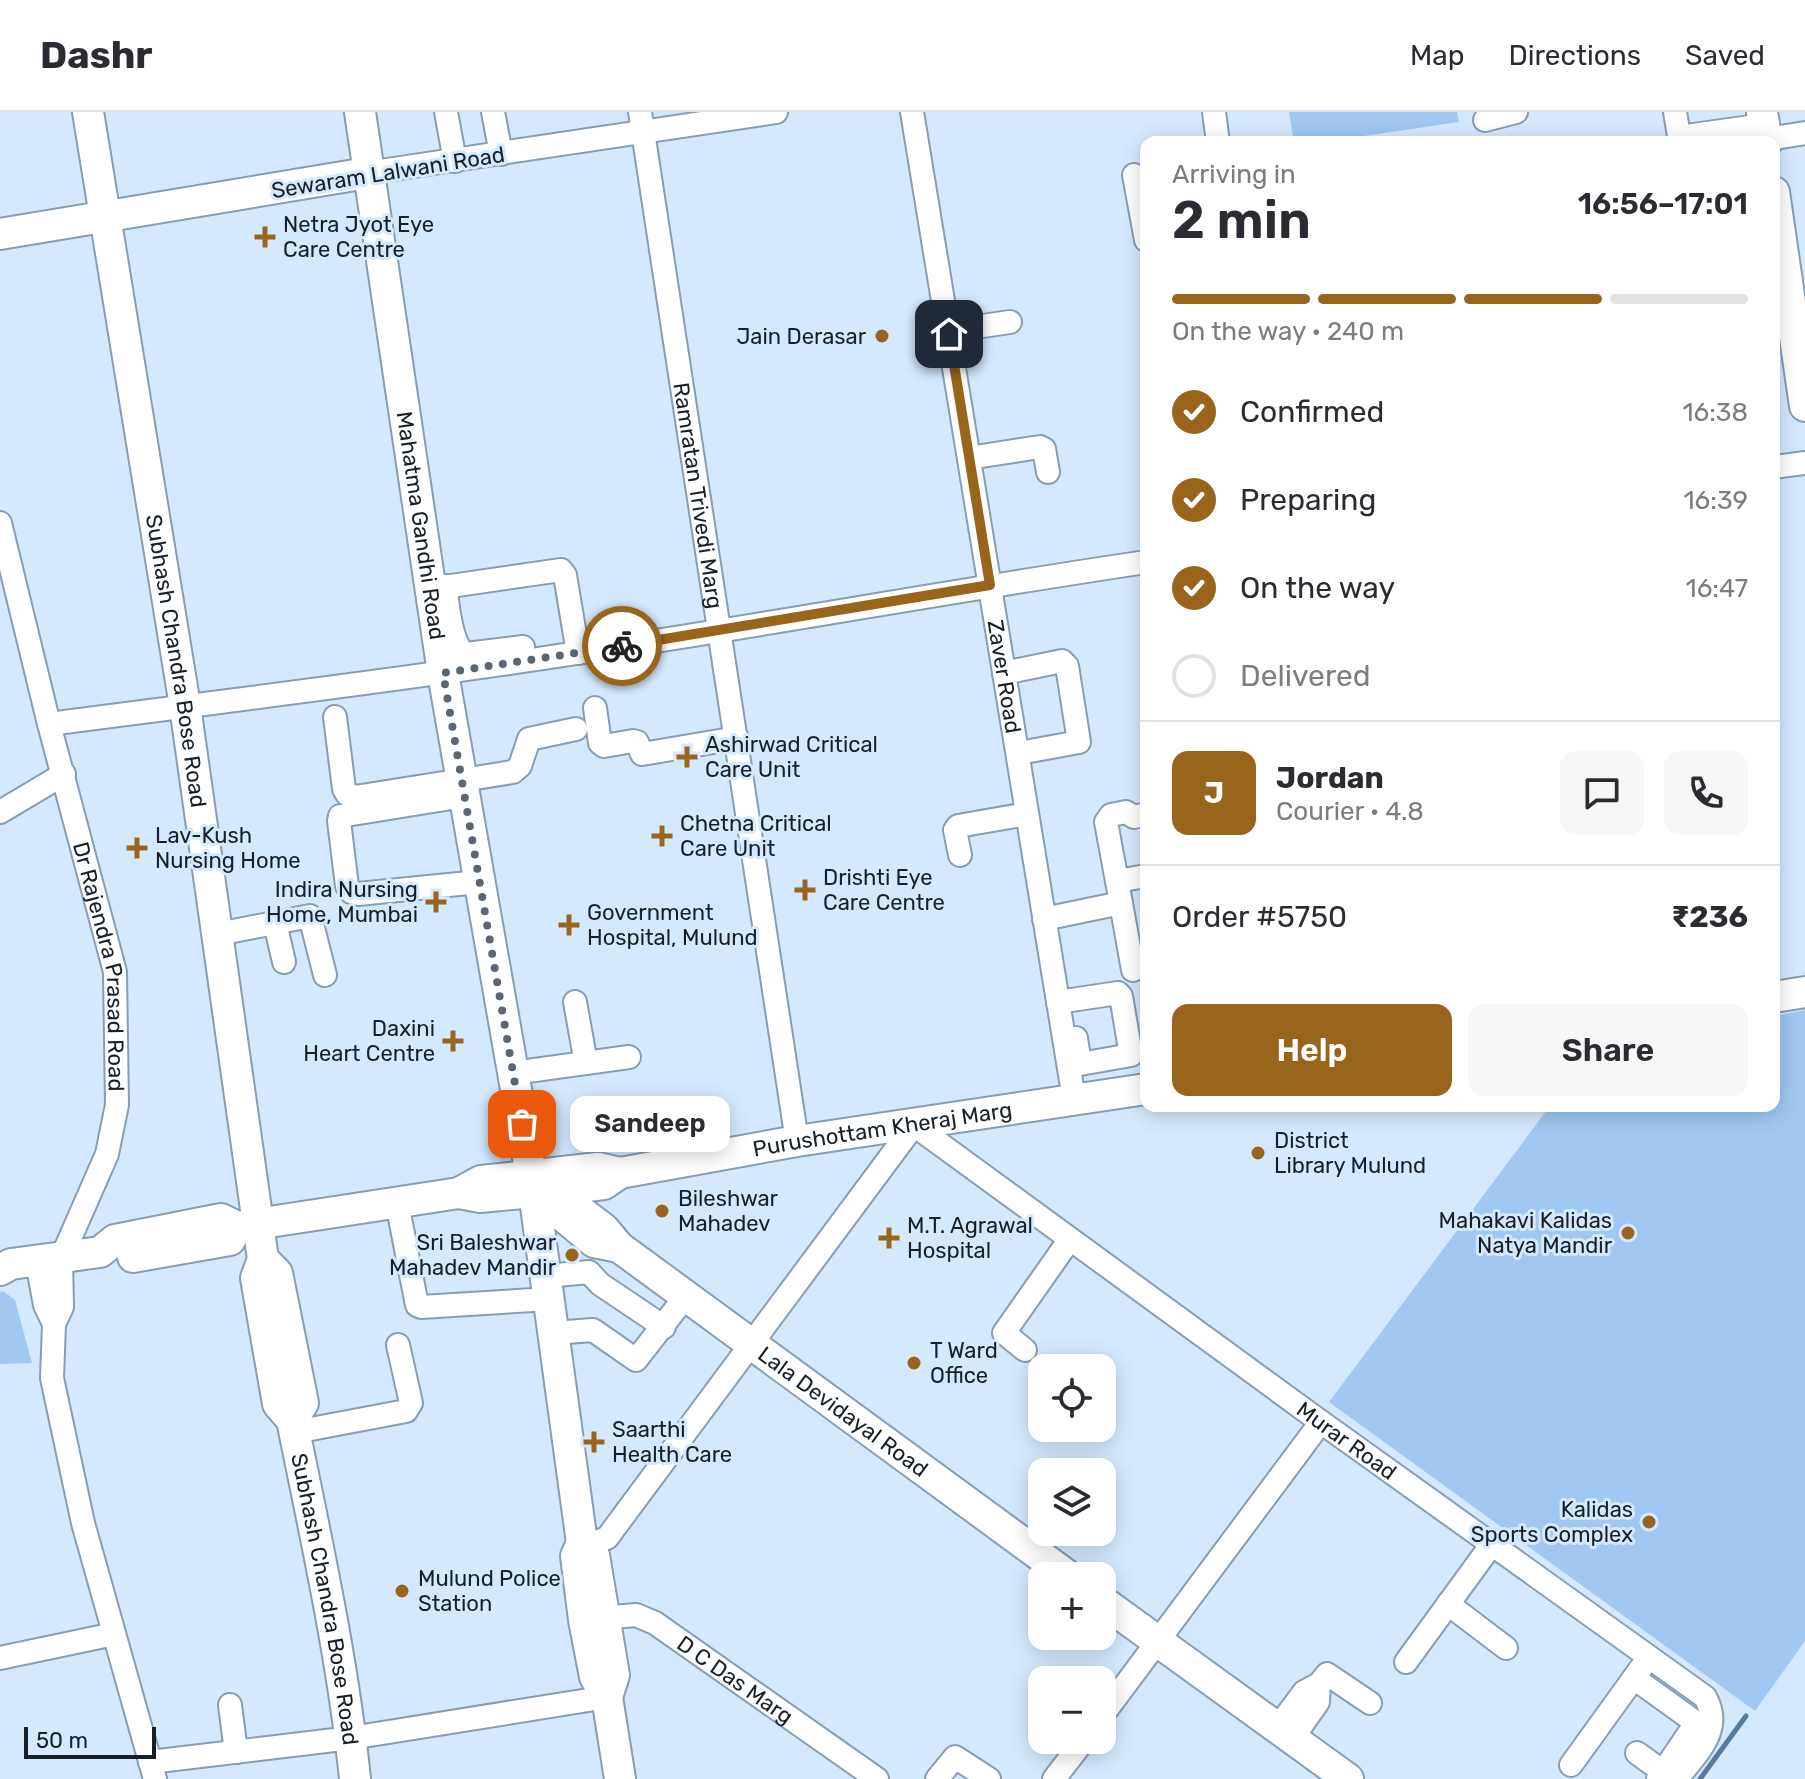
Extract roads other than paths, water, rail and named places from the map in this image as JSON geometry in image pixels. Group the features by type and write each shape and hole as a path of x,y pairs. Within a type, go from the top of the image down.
{"main road":[{"name":"Subhash Chandra Bose Road","path":"88,112 185,706 218,934 248,1226 263,1259 256,1278 276,1398 294,1426 351,1738 355,1779"},
{"name":"Mahatma Gandhi Road","path":"360,112 367,173 438,587 443,673 513,1073 540,1186 547,1287 582,1543 576,1556 614,1675 607,1697 620,1779"},
{"name":"Sewaram Lalwani Road","path":"0,234 367,173"},
{"path":"1780,236 1805,406"},
{"path":"1780,996 1805,992"},
{"name":"Purushottam Kheraj Marg","path":"49,1260 100,1252 120,1259 230,1240 248,1226 459,1193 481,1181 540,1186 598,1168 612,1178 797,1141 1140,1090"},
{"path":"611,1238 602,1197 612,1178"},
{"name":"Lala Devidayal Road","path":"540,1186 594,1242 611,1238 1049,1562"},
{"path":"0,1270 11,1264 49,1260"},
{"path":"1116,1611 1348,1779"}],"street":[{"path":"446,112 455,161"},
{"path":"493,112 501,154"},
{"name":"Sewaram Lalwani Road","path":"367,173 501,154 642,122 776,112"},
{"name":"Zaver Road","path":"912,112 948,331 979,456 990,585 1044,919 1065,1001 1074,1099"},
{"path":"1214,112 1217,136"},
{"path":"1486,125 1516,112"},
{"path":"1675,112 1678,136"},
{"name":"Ramratan Trivedi Marg","path":"642,122 797,1141"},
{"path":"1706,136 1753,129 1805,133"},
{"path":"1134,175 1140,208"},
{"path":"948,331 1010,322"},
{"path":"994,477 979,456 1040,447 1044,449 1048,472"},
{"path":"1780,466 1805,463"},
{"name":"Dr Rajendra Prasad Road","path":"0,523 49,724 115,972 117,1105 107,1154 49,1260 62,1307 54,1324 52,1378 83,1523 152,1771"},
{"path":"577,647 565,575 561,570 438,587 455,643 466,654 577,647 721,631 1140,563"},
{"path":"49,724 443,673 577,647"},
{"path":"1004,673 1062,661 1067,666 1079,742 1019,753"},
{"path":"595,708 600,743 604,746 635,741 642,754 737,738"},
{"path":"335,717 344,789 350,796 463,789"},
{"path":"479,882 358,894 351,892 347,886 340,816 463,789 513,772 520,766 529,739 576,729"},
{"path":"0,812 64,774"},
{"path":"1133,970 1108,818 1126,812 1134,817 1140,816"},
{"path":"960,855 955,830 958,826 1027,814"},
{"path":"1044,919 1119,892 1140,880"},
{"path":"218,934 307,916 312,918 325,975"},
{"path":"275,923 284,962"},
{"path":"1065,1001 1118,993 1131,1055 1098,1069 1078,1062 1070,1037"},
{"path":"575,1002 586,1063"},
{"path":"513,1073 629,1057"},
{"path":"582,1543 607,1538 914,1125"},
{"name":"Murar Road","path":"914,1125 1705,1697 1712,1710 1711,1732 1668,1777"},
{"path":"397,1203 417,1305 547,1287 589,1272 600,1284 664,1327"},
{"path":"1025,1350 1004,1333 1070,1239"},
{"path":"553,1333 593,1330 636,1360 686,1296"},
{"path":"294,1426 406,1411 411,1403 398,1345"},
{"path":"1116,1697 1321,1422"},
{"path":"1406,1662 1492,1544"},
{"path":"1448,1604 1506,1648"},
{"name":"D C Das Marg","path":"594,1618 636,1615 655,1623 877,1779"},
{"path":"0,1658 114,1634"},
{"path":"1571,1765 1649,1657"},
{"path":"1284,1733 1318,1702 1319,1684 1324,1676 1330,1674 1370,1703"},
{"path":"1634,1678 1695,1722 1668,1777 1637,1753"},
{"path":"152,1771 236,1752 351,1738 607,1697"},
{"path":"230,1705 236,1752"},
{"path":"1054,1779 1073,1754"},
{"path":"937,1779 955,1757 989,1779"}],"waterway":[{"path":"1700,1779 1746,1716"}],"place":[{"name":"Netra Jyot Eye Care Centre","path":"265,237"},
{"name":"Jain Derasar","path":"882,336"},
{"name":"Ashirwad Critical Care Unit","path":"687,757"},
{"name":"Chetna Critical Care Unit","path":"662,836"},
{"name":"Lav-Kush Nursing Home","path":"137,848"},
{"name":"Drishti Eye Care Centre","path":"805,890"},
{"name":"Indira Nursing Home, Mumbai","path":"436,902"},
{"name":"Government Hospital, Mulund","path":"569,925"},
{"name":"Daxini Heart Centre","path":"453,1041"},
{"name":"Sandeep","path":"522,1124"},
{"name":"District Library Mulund","path":"1258,1153"},
{"name":"Bileshwar Mahadev","path":"662,1211"},
{"name":"Mahakavi Kalidas Natya Mandir","path":"1628,1233"},
{"name":"M.T. Agrawal Hospital","path":"889,1238"},
{"name":"Sri Baleshwar Mahadev Mandir","path":"572,1255"},
{"name":"T Ward Office","path":"914,1363"},
{"name":"Saarthi Health Care","path":"594,1442"},
{"name":"Kalidas Sports Complex","path":"1649,1522"},
{"name":"Mulund Police Station","path":"402,1591"}]}
